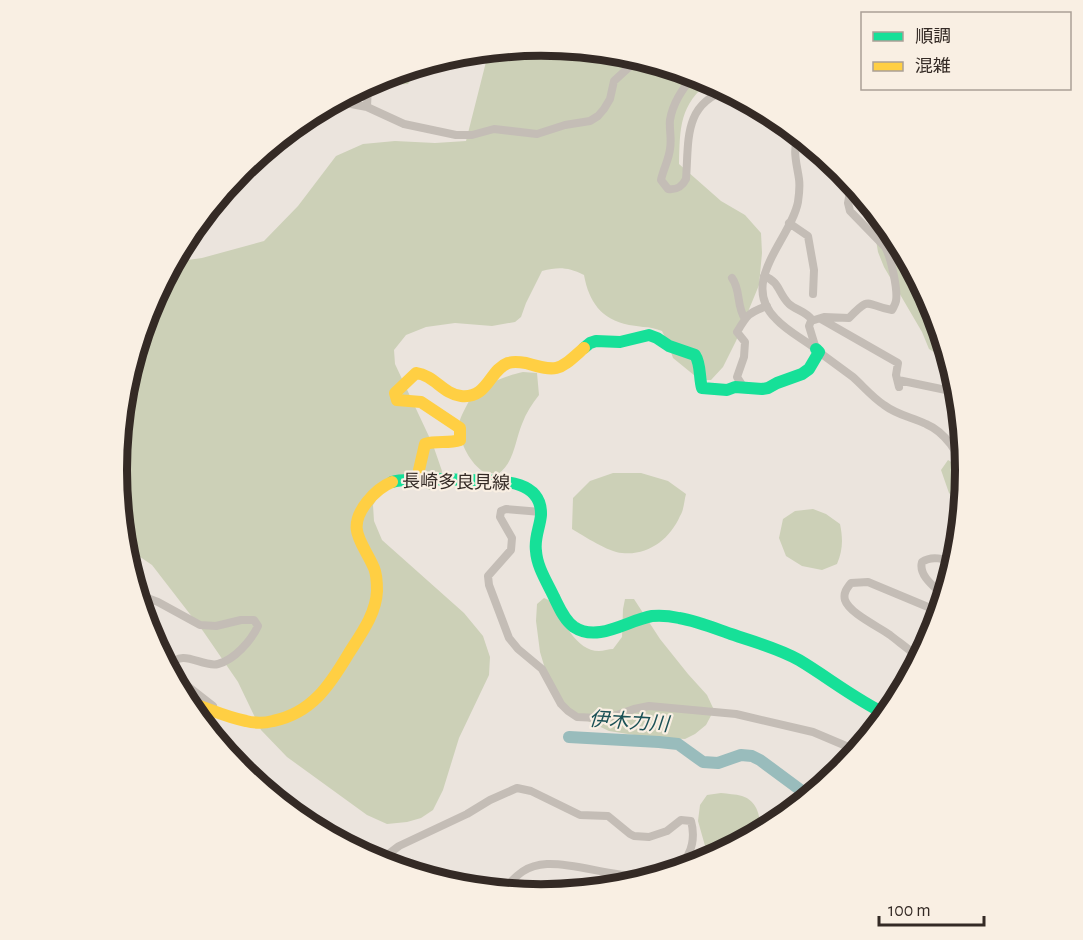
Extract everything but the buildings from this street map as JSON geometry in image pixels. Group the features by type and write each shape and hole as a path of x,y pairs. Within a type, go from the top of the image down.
{"main road":[{"path":"419,479 418,470 425,444 431,441 454,443 460,440 461,432 460,428 421,402 397,400 395,393 416,373 423,373 450,393 467,397 482,391 499,369 513,361 522,361 540,368 552,369 570,361 590,343 617,342 641,336 652,336 670,346 695,355 699,359 702,388 762,389 802,374 809,369 818,351"},
{"name":"長崎多良見線","path":"202,707 248,722 278,721 292,717 308,707 321,693 349,653 370,619 376,604 376,574 356,528 359,514 370,498 393,481 475,480 520,484 532,491 538,498 541,512"},
{"path":"541,512 535,552 559,606 574,627 588,632 602,632 652,616 665,615 682,618 786,654 878,710"}],"street":[{"path":"348,103 367,107 404,124 456,135 472,135 494,129 537,134 566,125 590,121 598,116 610,99 614,81 631,65"},
{"path":"688,82 677,98 672,111 670,149 661,180 668,189 675,190 686,180 690,128 697,110 715,94"},
{"path":"367,107 368,94"},
{"path":"796,143 798,202 764,276 763,294 768,310 776,319 854,378 878,401 906,418 934,428 945,436 955,451"},
{"path":"818,351 808,326 816,319 849,318 866,303 892,310 896,303 897,293 889,254 885,247 850,212 848,203 850,193"},
{"path":"789,223 808,236 814,270 813,294"},
{"path":"764,276 771,278 777,284 786,301 793,307 898,363 896,375 898,384 948,391"},
{"path":"732,278 736,284 740,311 745,319"},
{"path":"744,388 737,376 744,357 745,342 737,332 750,312 766,306"},
{"path":"541,512 506,509 501,511 500,517 512,538 511,550 488,576 489,585 509,638 518,649 542,669 561,704 568,711 577,717 599,718 649,706 736,714 813,732 849,747"},
{"path":"938,590 924,576 920,567 922,562 928,558 946,560"},
{"path":"913,653 856,613 845,602 846,589 851,583 868,582 932,609"},
{"path":"147,598 200,625 216,626 241,620 254,620 258,626 239,653 218,664 212,665 179,658 174,660"},
{"path":"190,688 223,714"},
{"path":"387,855 399,846 517,788 531,791 580,815 608,816 634,836 649,837 667,831 681,820 691,821 692,845 686,858"},
{"path":"509,883 521,871 547,864 629,875"}],"green space":[{"path":"514,56 569,56 596,59 622,63 675,77 702,88 687,108 683,118 679,164 721,201 745,215 761,233 759,285 723,367 711,380 700,380 673,358 662,331 619,322 604,314 593,301 584,275 563,269 542,271 521,317 515,322 492,326 455,323 426,327 406,335 394,350 395,364 433,445 442,471 440,485 430,490 411,482 388,481 373,505 374,521 382,540 464,613 483,636 490,657 489,675 459,738 443,790 433,810 421,818 387,824 367,815 287,757 261,730 238,682 203,631 152,565 136,554 127,470 131,416 135,389 149,337 170,287 185,260 202,258 264,241 298,206 336,156 363,144 395,141 435,143 466,141 487,59"},
{"path":"414,76 408,84 388,85"},
{"path":"873,222 913,287 940,355 929,349 878,252"},
{"path":"523,372 537,373 539,395 525,416 508,464 498,474 484,472 473,462 465,449 460,434 460,420 474,394 502,378"},
{"path":"948,460 956,465 955,498 949,493 941,470"},
{"path":"613,473 641,473 668,481 686,494 676,524 664,539 649,549 632,553 616,552 572,529 573,498 590,481"},
{"path":"813,509 826,514 840,524 841,529 841,549 837,564 822,570 802,566 786,556 779,538 783,519 795,511"},
{"path":"544,598 555,603 566,626 583,646 599,651 613,649 622,637 625,599 634,599 660,639 707,695 714,710 706,725 685,739 647,737 609,731 569,712 546,672 540,652 536,621 537,604"},
{"path":"721,793 747,798 755,806 760,822 706,850 698,821 700,805 707,795"}],"waterway":[{"name":"伊木力川","path":"569,737 678,744 703,762 718,763 741,755 752,756 803,792"}],"traffic: fast":[{"path":"584,348 596,341 620,342 649,335 669,346 695,355 702,388 727,390 735,387 768,388 802,374 809,369 819,352 816,349"},
{"path":"392,482 440,479 503,481 526,487 539,503 541,515 536,542 538,563 562,613 574,627 593,633 656,616 692,621 791,656 879,710"}],"traffic: slow":[{"path":"419,479 425,444 460,440 460,428 421,402 397,400 395,393 416,373 428,377 455,395 470,396 483,389 496,372 508,363 519,362 545,368 558,368 584,348"},
{"path":"202,707 252,722 273,721 299,712 327,686 363,631 376,599 376,573 358,536 357,520 372,496 392,482"}]}
